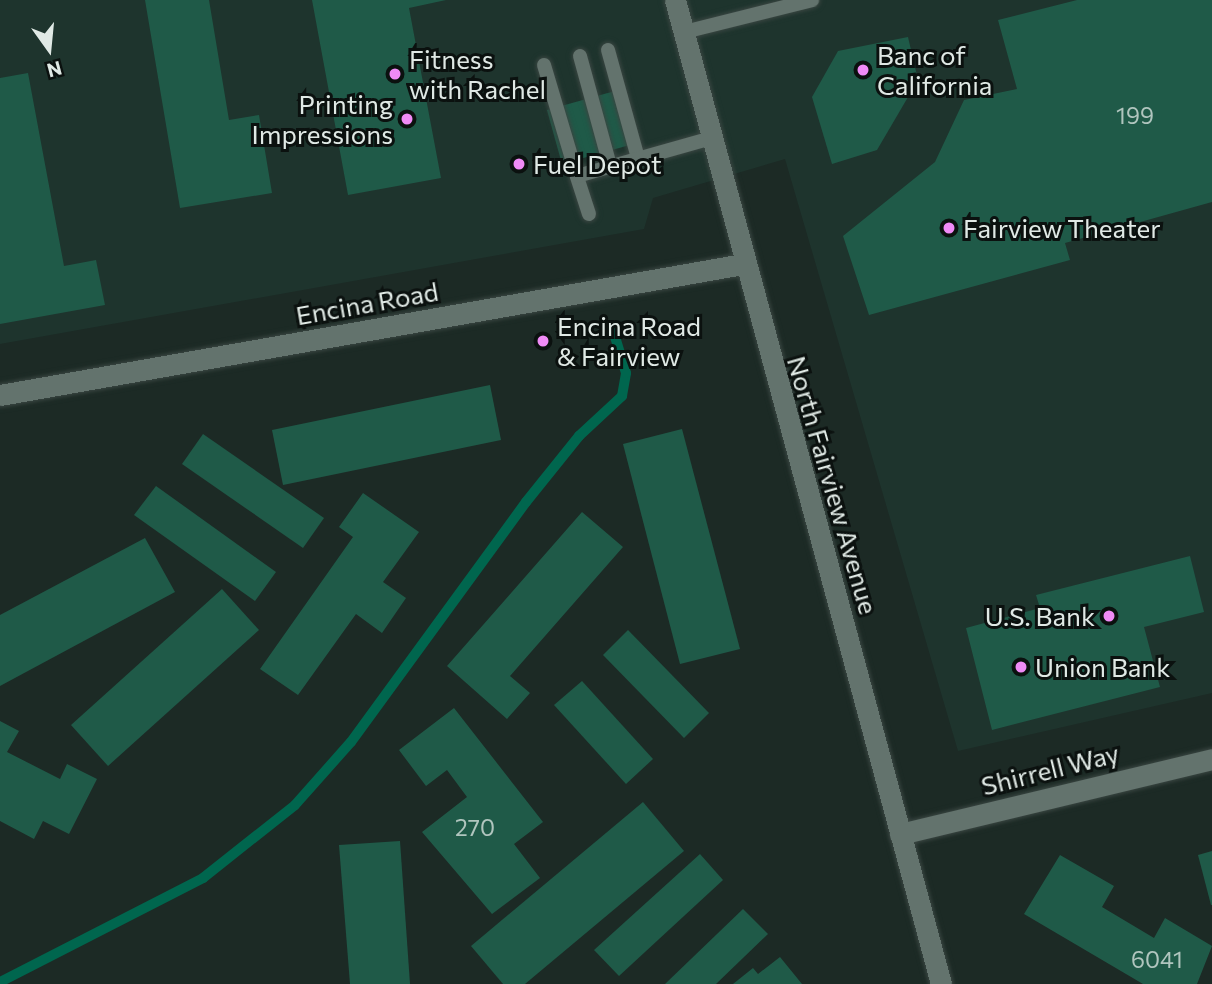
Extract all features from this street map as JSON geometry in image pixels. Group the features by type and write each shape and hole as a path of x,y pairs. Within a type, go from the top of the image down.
{"street":[{"name":"North Fairview Avenue","path":"675,0 743,264 941,984"},
{"name":"Encina Road","path":"0,396 743,264"},
{"name":"Shirrell Way","path":"900,834 1212,758"}],"lane":[{"path":"684,32 812,0"},
{"path":"608,50 638,158"},
{"path":"580,56 610,166"},
{"path":"544,65 589,214"},
{"path":"577,176 711,138"}],"shaded area":[{"path":"0,0 1212,0 1212,693 958,751 785,159 653,198 644,229 0,344"}],"building":[{"path":"145,0 209,0 229,120 259,115 272,193 180,208"},
{"path":"312,0 446,0 409,8 441,178 348,195"},
{"path":"1077,0 1212,0 1212,202 1065,243 1070,260 869,315 843,236 935,162 964,100 1017,89 998,20"},
{"path":"908,37 918,80 877,150 832,164 812,97 838,51"},
{"path":"28,73 64,266 96,260 105,305 0,324 0,78"},
{"path":"622,89 637,143 562,164 547,110"},
{"path":"490,385 501,440 283,485 272,430"},
{"path":"682,429 740,649 680,664 623,444"},
{"path":"203,434 324,518 303,548 182,464"},
{"path":"156,486 276,572 255,601 134,515"},
{"path":"363,493 419,532 383,582 406,598 382,633 356,614 298,695 260,669 353,537 339,527"},
{"path":"582,512 623,547 510,676 530,693 507,719 447,666"},
{"path":"145,538 175,592 0,686 0,615"},
{"path":"1190,556 1204,612 1144,627 1160,687 992,730 966,628 1040,608 1036,595"},
{"path":"222,589 259,630 108,766 71,725"},
{"path":"628,630 709,713 684,738 603,655"},
{"path":"582,681 653,759 626,784 554,705"},
{"path":"454,708 543,822 514,844 540,878 492,914 422,832 467,797 447,770 426,786 399,750"},
{"path":"0,721 19,731 7,752 60,779 67,764 97,779 69,834 43,821 34,839 0,821"},
{"path":"643,802 684,851 525,984 503,984 471,946"},
{"path":"400,841 410,984 350,984 339,845"},
{"path":"1212,851 1212,905 1211,905 1198,855"},
{"path":"700,854 723,880 619,976 594,950"},
{"path":"1060,855 1114,886 1102,907 1154,938 1165,918 1212,946 1197,984 1143,984 1024,914"},
{"path":"743,909 768,934 716,984 665,984"},
{"path":"780,957 802,984 733,984 753,968 758,974"}],"waterway":[{"path":"0,982 203,878 295,805 351,742 526,502 579,436 622,396 626,373 612,327"}],"place":[{"name":"Banc of California","path":"863,70"},
{"name":"Fitness with Rachel","path":"395,74"},
{"name":"Printing Impressions","path":"407,119"},
{"name":"Fuel Depot","path":"519,164"},
{"name":"Fairview Theater","path":"949,228"},
{"name":"Encina Road & Fairview","path":"543,341"},
{"name":"U.S. Bank","path":"1109,616"},
{"name":"Union Bank","path":"1021,667"}]}
